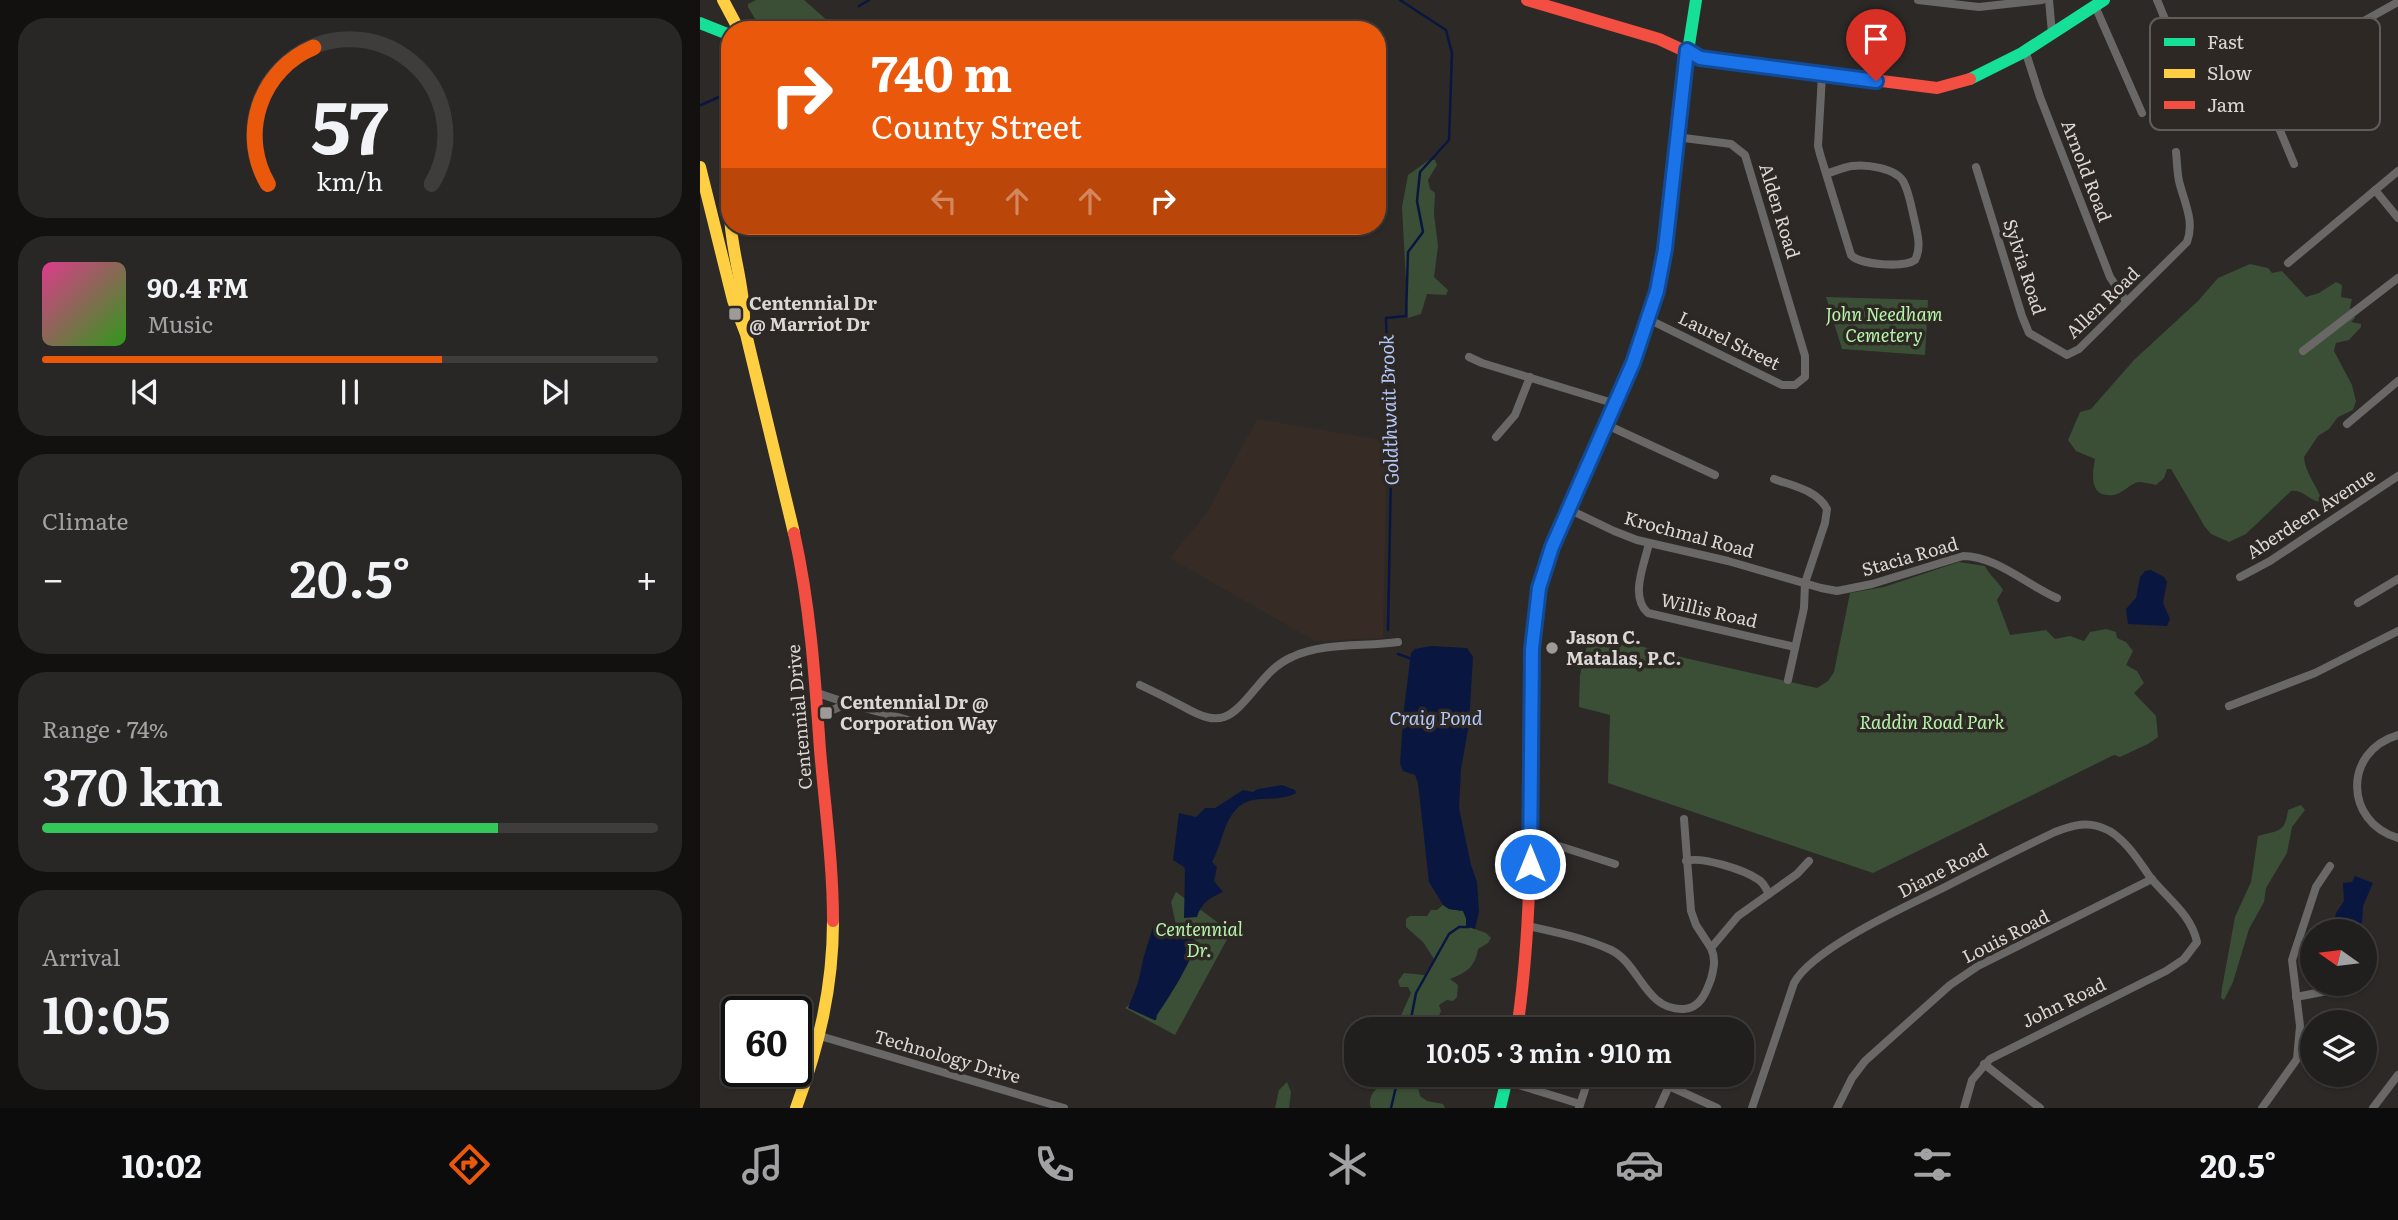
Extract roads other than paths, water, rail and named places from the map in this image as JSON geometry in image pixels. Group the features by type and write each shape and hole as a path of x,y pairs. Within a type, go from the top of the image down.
{"main road":[{"path":"723,0 734,21"},
{"path":"1527,0 1573,16 1674,44 1700,58 1822,75 1944,87 1983,75 2099,3"},
{"path":"1519,1017 1528,926 1534,627 1543,574 1648,319 1665,249 1676,136 1696,0"},
{"path":"700,23 721,30"},
{"name":"Centennial Drive","path":"700,167 733,300 744,325 802,568 815,692 835,921 831,977 820,1036 796,1108"},
{"name":"Centennial Drive","path":"730,235 744,308 744,325"},
{"path":"1500,1108 1505,1087"}],"street":[{"path":"1918,0 1992,7 2042,0"},
{"path":"2049,0 2052,33"},
{"path":"2157,0 2166,18"},
{"path":"2369,18 2398,2"},
{"path":"2099,3 2142,113"},
{"name":"Arnold Road","path":"2025,50 2040,97 2110,277 2126,301"},
{"path":"1822,75 1818,132 1820,154 1826,174 1848,247 1854,259 1905,265 1915,260 1919,249 1918,236 1901,177 1881,169 1863,166 1853,166 1826,174"},
{"path":"2280,130 2294,164"},
{"name":"Alden Road","path":"1676,136 1731,144 1745,155 1802,346"},
{"name":"Allen Road","path":"2068,355 2079,349 2182,249 2190,229 2190,218 2179,181 2176,152"},
{"name":"Sylvia Road","path":"1976,167 2029,334 2068,355"},
{"path":"2288,263 2398,171"},
{"path":"2375,190 2398,218"},
{"path":"2303,351 2398,278"},
{"name":"Laurel Street","path":"1648,319 1746,369 1788,387 1801,383 1805,377 1807,366 1802,346"},
{"path":"1469,356 1482,363 1615,404"},
{"path":"1496,437 1515,415 1530,377"},
{"path":"2347,424 2398,381"},
{"path":"1606,425 1715,475"},
{"name":"Aberdeen Avenue","path":"2240,577 2270,561 2398,476"},
{"path":"1774,479 1810,492 1821,500 1827,509 1805,583 1804,608 1788,680"},
{"name":"Krochmal Road","path":"1568,509 1614,531 1649,543 1728,561 1805,583"},
{"name":"Willis Road","path":"1649,543 1639,593 1640,604 1648,613 1795,648"},
{"name":"Stacia Road","path":"1805,583 1829,590 1849,590 1963,555 1990,562 2057,598"},
{"path":"2358,603 2398,579"},
{"path":"2229,706 2315,673 2398,631"},
{"path":"1140,685 1201,717 1214,719 1229,715 1237,709 1265,676 1297,654 1318,649 1398,642"},
{"path":"815,692 846,704 927,726"},
{"path":"817,717 846,704"},
{"path":"2398,735 2381,742 2370,752 2361,765 2357,794 2370,822 2382,832 2398,838"},
{"path":"1528,926 1567,935 1610,950 1622,958 1656,1000 1676,1009 1690,1008 1702,1000 1715,960 1711,948 1692,918 1684,818"},
{"name":"Diane Road","path":"1752,1108 1789,996 1799,975 1833,949 1882,918 2047,836 2078,824 2097,826 2114,834 2127,845 2152,879 2184,914 2197,942"},
{"path":"1529,845 1559,846 1615,864"},
{"path":"1686,861 1705,859 1754,877 1763,884 1769,894"},
{"path":"1711,948 1738,916 1797,874 1809,861"},
{"path":"2262,1108 2297,1059 2301,1038 2292,971 2294,952 2316,887 2330,866"},
{"name":"Louis Road","path":"1837,1108 1852,1078 1865,1061 1950,985 1978,967 2152,879"},
{"name":"John Road","path":"1964,1108 1972,1080 1984,1064 2011,1046 2166,971 2184,959 2197,942"},
{"path":"2296,997 2301,996"},
{"name":"Technology Drive","path":"820,1036 1064,1108"},
{"path":"1984,1064 2040,1108"},
{"path":"2373,1108 2398,1075"},
{"path":"1530,1087 1580,1106 1586,1087"},
{"path":"1659,1108 1669,1087"},
{"path":"1671,1087 1717,1108"}],"water":[{"path":"2151,570 2164,577 2167,582 2163,603 2170,619 2167,626 2128,624 2126,609 2136,598 2140,577 2145,571"},
{"name":"Craig Pond","path":"1431,646 1467,648 1473,657 1469,724 1461,769 1459,808 1477,882 1479,912 1475,929 1466,926 1463,911 1449,909 1443,905 1429,882 1418,783 1415,775 1403,771 1400,763 1411,653 1415,649"},
{"path":"1282,785 1295,790 1296,793 1281,798 1253,800 1236,809 1230,817 1212,862 1217,867 1214,881 1223,892 1207,901 1197,917 1184,918 1185,870 1173,860 1179,813 1196,817 1205,808 1215,808 1243,790 1253,792"},
{"path":"2355,876 2373,883 2363,906 2362,919 2335,919 2344,901 2343,883 2352,882"},
{"path":"1162,923 1195,940 1195,946 1180,978 1154,1020 1128,1008 1138,983 1153,927"}],"waterway":[{"path":"859,6 869,0"},
{"name":"Goldthwait Brook","path":"1388,630 1391,475 1386,318 1406,316 1408,252 1423,232 1417,201 1420,172 1449,140 1452,53 1446,30 1400,0"},
{"path":"701,105 721,96"},
{"name":"Goldthwait Brook","path":"1398,654 1412,659"},
{"name":"Goldthwait Brook","path":"1411,1017 1416,993 1449,934 1459,927 1469,927 1470,924"},
{"name":"Goldthwait Brook","path":"1391,1108 1396,1087"}],"place":[{"name":"Centennial Dr @ Marriot Dr","path":"735,314"},
{"name":"Jason C. Matalas, P.C.","path":"1552,648"},
{"name":"Centennial Dr @ Corporation Way","path":"826,713"}],"park label":[{"name":"John Needham Cemetery","path":"1884,325"},
{"name":"Raddin Road Park","path":"1932,723"},
{"name":"Centennial Dr.","path":"1199,940"}]}
